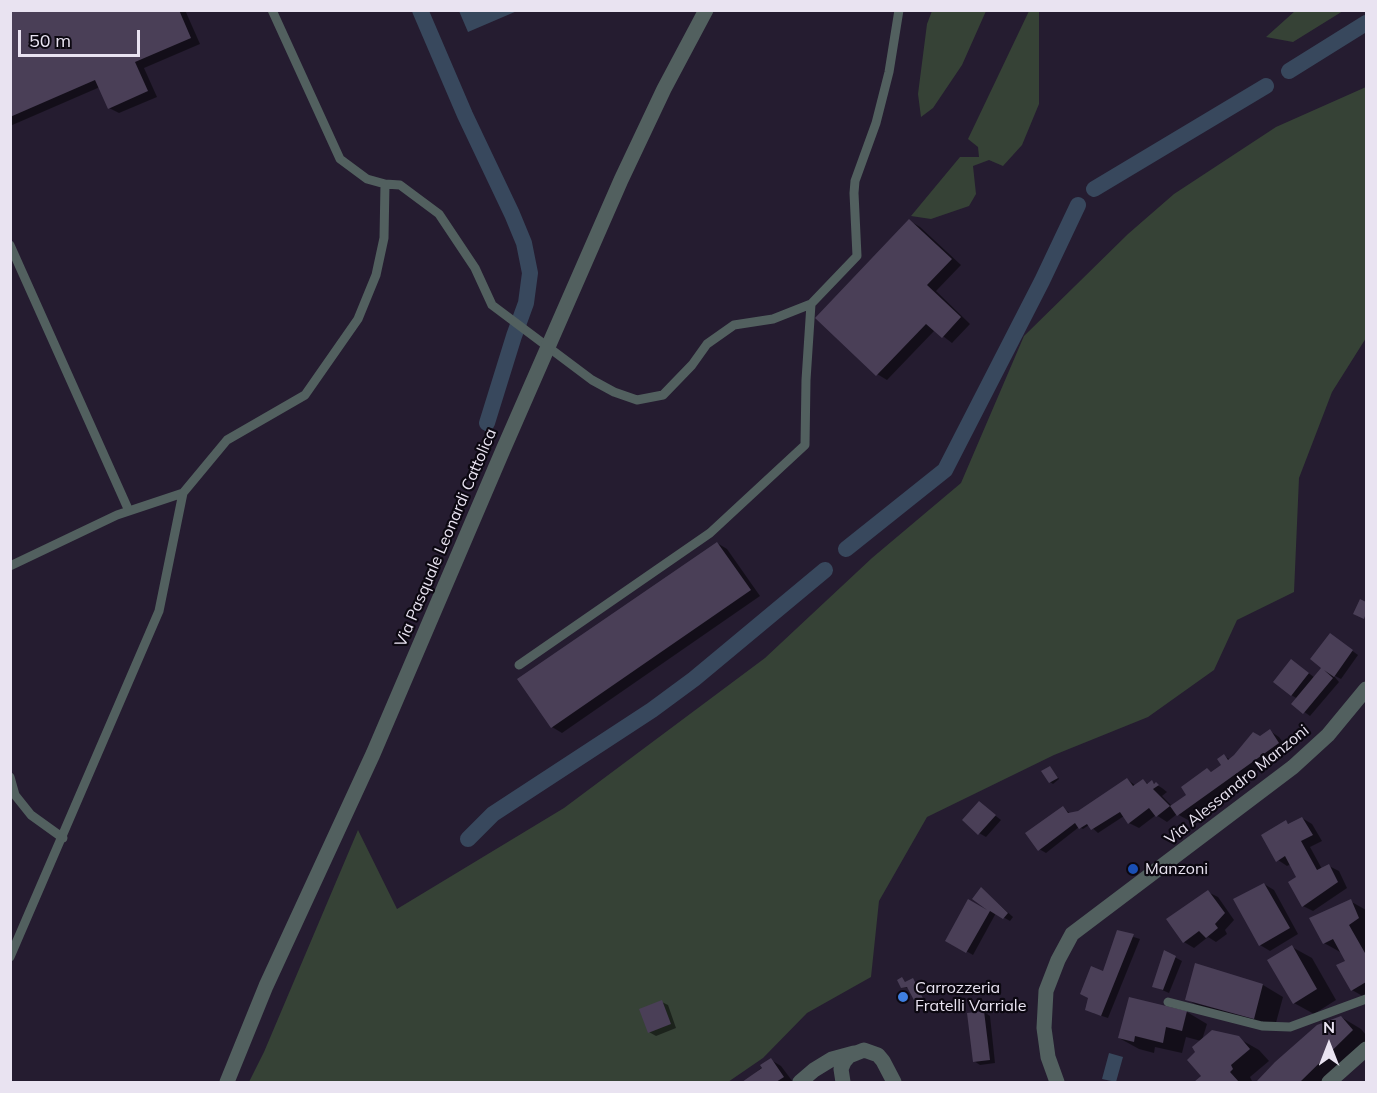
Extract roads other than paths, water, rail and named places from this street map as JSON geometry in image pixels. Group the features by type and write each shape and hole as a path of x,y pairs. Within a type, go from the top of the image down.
{"street":[{"name":"Via Pasquale Leonardi Cattolica","path":"226,1083 266,986 373,754 621,180 668,81 706,10"},
{"name":"Via Alessandro Manzoni","path":"1058,1083 1048,1057 1044,1028 1046,991 1058,960 1072,934 1293,767 1328,735 1366,689"},
{"path":"1329,1083 1366,1049"},
{"path":"843,1083 841,1069 844,1062 856,1052"},
{"path":"800,1083 831,1059 856,1052 872,1052 878,1055 886,1075 894,1083"}],"lane":[{"path":"272,10 340,159 367,179 400,185 439,214 475,268 492,305 592,380 614,392 637,400 663,395 692,365 707,344 734,325 773,319 811,304 857,256 855,181 876,123 889,72 899,10"},
{"path":"10,957 159,611 183,493 227,440 305,395 358,319 376,275 384,238 385,184"},
{"path":"10,244 129,511"},
{"path":"519,666 710,533 805,446 811,304"},
{"path":"10,566 129,511 183,493"},
{"path":"10,777 15,795 31,814 63,838"},
{"path":"1168,1002 1262,1026 1290,1026 1366,999"}],"water":[{"path":"459,11 517,11 468,32"},
{"path":"1109,1053 1123,1057 1116,1082 1102,1079"}],"waterway":[{"path":"420,10 465,115 512,214 524,243 530,273 526,303 487,423"},
{"path":"1289,71 1366,23"},
{"path":"1094,189 1266,86"},
{"path":"846,549 945,470 1042,281 1078,205"},
{"path":"468,839 493,814 652,710 694,679 825,570"}],"place":[{"name":"Manzoni","path":"1133,869"},
{"name":"Carrozzeria Fratelli Varriale","path":"903,997"}]}
